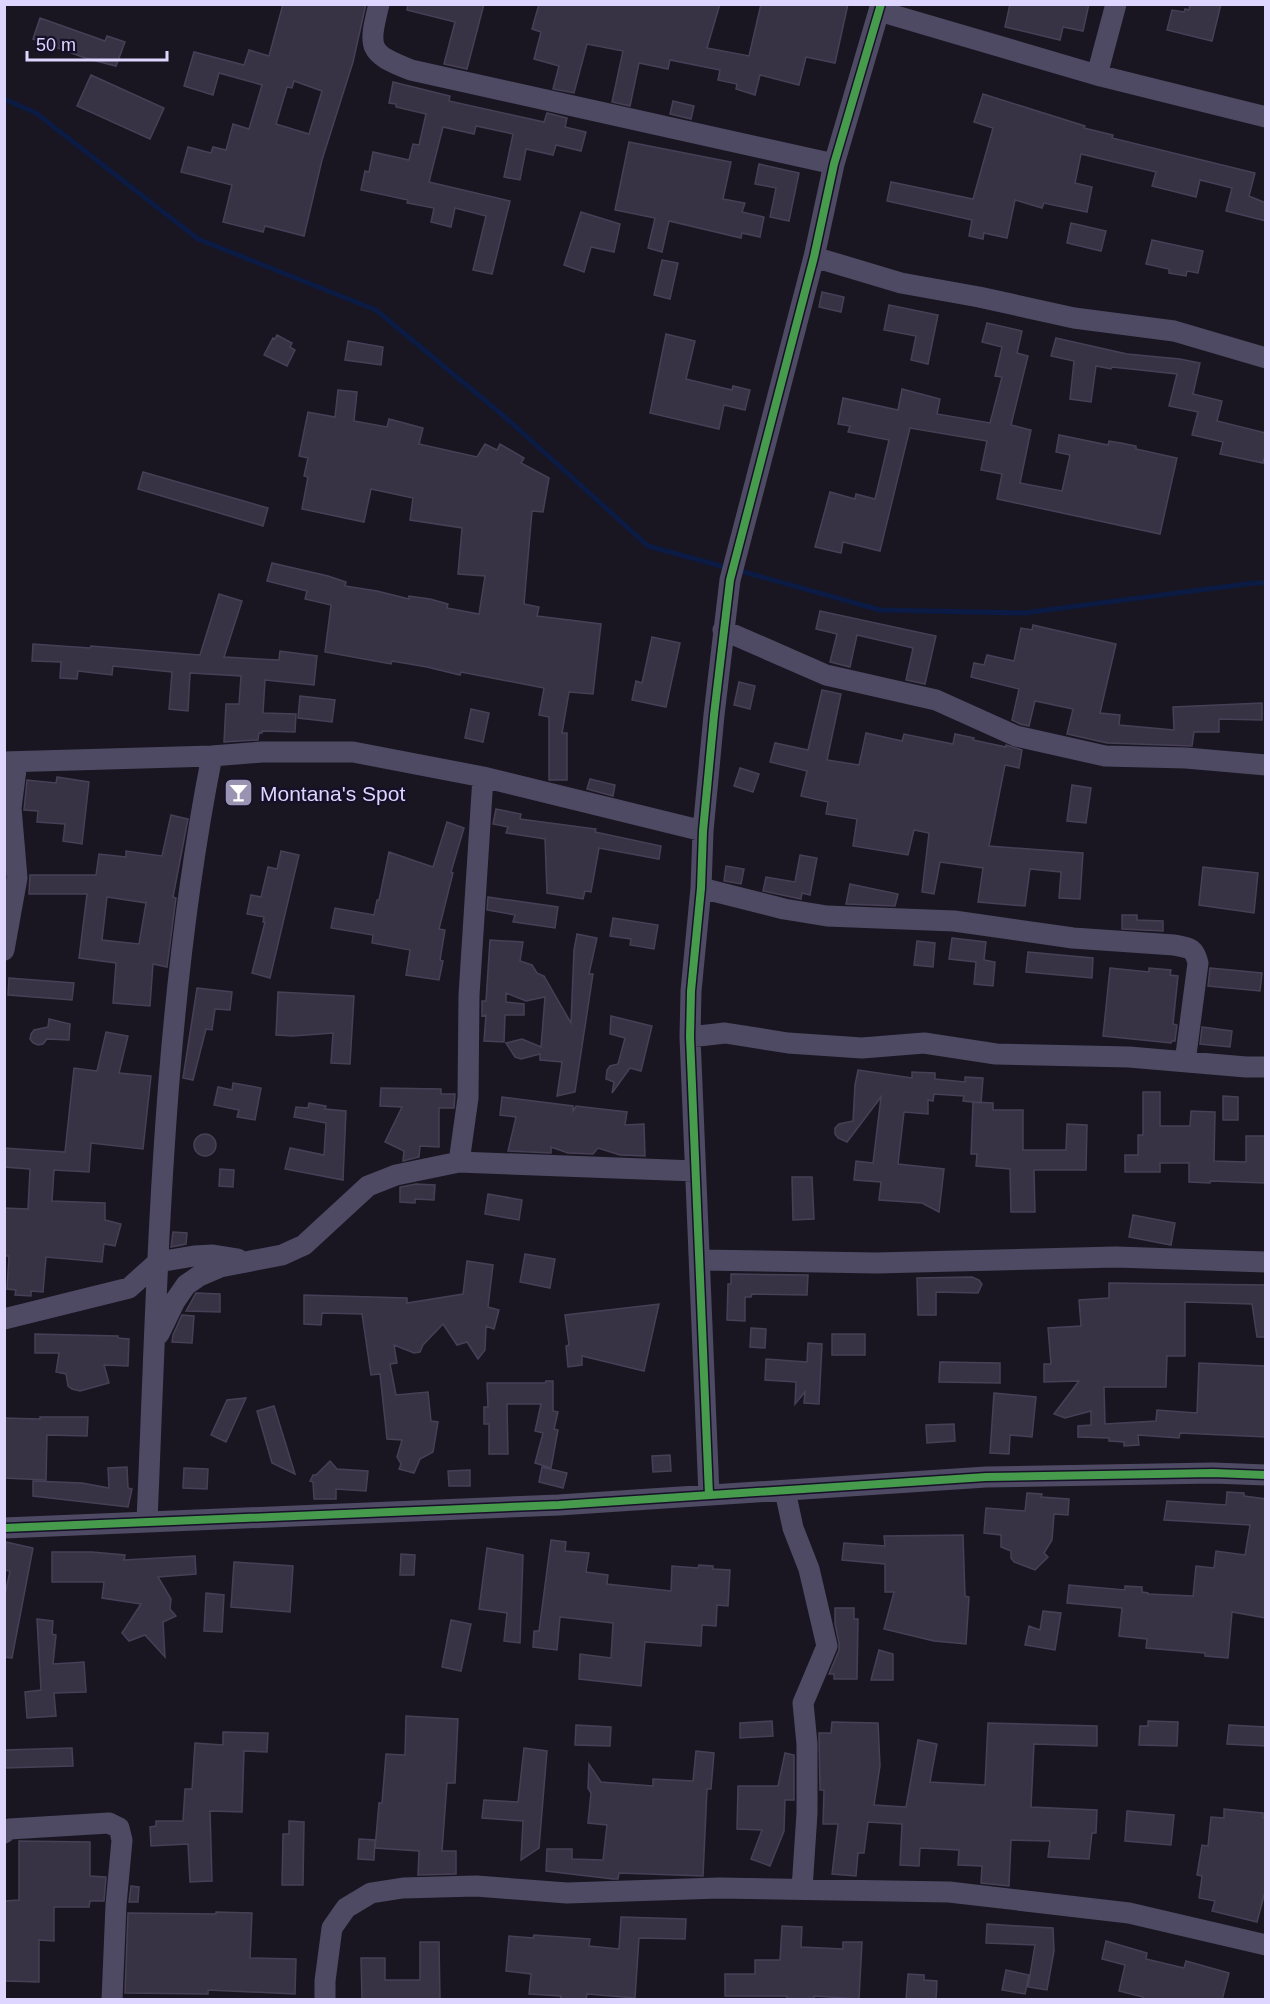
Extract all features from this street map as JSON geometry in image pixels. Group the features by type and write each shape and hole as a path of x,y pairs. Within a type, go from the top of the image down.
{"street":[{"path":"379,4 371,38 375,52 387,61 411,70 834,164"},
{"path":"1097,75 1116,4"},
{"path":"709,1495 690,1037 691,991 701,888 703,831 723,630 737,550 814,257 834,164 880,8 1097,75 1266,117"},
{"path":"814,257 901,283 1074,318 1174,331 1266,358"},
{"path":"723,630 826,675 936,700 1016,736 1105,756 1186,758 1266,765"},
{"path":"4,950 17,878 11,808 11,762 212,756 262,752 353,752 483,777 703,831"},
{"path":"147,1521 158,1262 174,1019 198,837 212,756"},
{"path":"459,1162 468,1098 469,995 483,777"},
{"path":"701,888 784,909 827,916 954,921 1073,938 1190,948 1196,954 1198,963 1185,1062"},
{"path":"690,1037 725,1033 788,1042 862,1048 924,1043 996,1054 1129,1057 1266,1067"},
{"path":"156,1342 175,1301 186,1285 199,1276 220,1267 282,1255 304,1245 368,1186 396,1175 459,1162 695,1171"},
{"path":"4,1318 129,1288 158,1262 213,1255 227,1256 245,1262"},
{"path":"700,1260 876,1263 1116,1257 1266,1262"},
{"path":"4,1528 559,1505 986,1477 1213,1473 1266,1475"},
{"path":"785,1491 793,1528 810,1569 826,1646 803,1703 807,1744 807,1813 802,1889"},
{"path":"4,1833 9,1829 109,1823 119,1828 122,1840 116,1905 112,2000"},
{"path":"325,2000 325,1981 332,1928 346,1908 371,1893 403,1888 476,1886 567,1893 719,1888 949,1892 1129,1913 1266,1945"}],"building":[{"path":"283,4 366,4 353,62 322,160 304,236 265,226 263,232 223,222 232,185 181,172 188,147 211,153 213,147 226,150 233,124 249,129 262,85 219,73 213,95 184,86 194,52 244,65 249,50 269,56","holes":["294,81 322,91 309,134 276,124 287,87 292,88"]},
{"path":"408,4 484,4 467,69 444,64 455,22 407,10"},
{"path":"539,4 720,4 707,48 749,56 761,4 848,4 835,63 806,57 799,85 760,75 755,95 736,89 737,84 718,80 720,70 670,60 668,69 639,63 630,106 612,102 623,51 587,44 574,93 553,89 559,66 534,59 541,32 532,29"},
{"path":"1010,4 1089,4 1083,31 1063,27 1060,40 1005,27"},
{"path":"1190,4 1221,4 1212,41 1167,30 1172,10 1184,12 1185,9 1189,10"},
{"path":"40,18 105,41 107,36 125,42 116,66 88,59 33,39"},
{"path":"91,75 164,108 150,139 77,106"},
{"path":"393,82 450,96 449,101 544,122 547,113 567,118 565,127 586,132 581,151 556,145 553,155 526,149 520,180 504,177 513,134 476,126 474,134 443,127 429,182 510,201 492,274 473,270 486,216 455,208 451,227 431,222 434,208 361,190 365,171 369,172 373,152 409,160 413,144 419,145 426,114 396,107 396,104 389,103"},
{"path":"983,94 1085,126 1084,128 1113,135 1112,138 1255,173 1249,196 1266,203 1266,221 1226,211 1232,188 1200,180 1196,197 1152,186 1156,172 1081,154 1075,183 1092,187 1087,212 1044,203 1042,208 1015,200 1007,238 984,233 983,239 969,236 972,220 887,201 891,182 973,199 993,128 974,122"},
{"path":"673,101 694,106 691,119 670,114"},
{"path":"629,142 731,162 723,199 745,203 742,212 764,217 760,237 742,233 741,238 669,221 662,252 648,248 655,218 615,210"},
{"path":"759,164 799,173 789,221 770,217 776,188 755,184"},
{"path":"581,212 620,224 614,252 591,247 584,272 564,265"},
{"path":"1071,223 1106,231 1101,251 1067,243"},
{"path":"1152,240 1203,251 1198,273 1187,271 1186,276 1169,273 1169,269 1146,264"},
{"path":"662,260 678,263 670,299 654,295"},
{"path":"822,292 844,297 841,312 819,307"},
{"path":"889,305 938,315 928,364 911,360 916,336 884,330"},
{"path":"987,323 1022,331 1017,353 1028,356 1011,425 1031,430 1020,483 1062,491 1070,455 1056,452 1059,435 1108,445 1109,441 1121,443 1136,446 1136,449 1177,458 1160,534 997,499 1002,474 981,470 987,441 910,428 880,551 843,542 841,553 815,547 830,492 855,499 856,494 875,499 889,440 848,432 850,426 838,424 843,398 898,410 902,389 940,399 937,414 990,423 1002,377 995,376 1002,347 982,342"},
{"path":"666,334 695,341 686,379 732,390 733,386 750,390 745,410 724,405 719,429 650,413"},
{"path":"277,335 292,343 290,347 295,350 287,366 264,355"},
{"path":"1056,338 1127,354 1200,363 1193,394 1222,401 1217,421 1266,433 1263,463 1220,454 1223,442 1192,435 1198,412 1169,406 1177,374 1096,366 1091,402 1070,399 1074,361 1051,356"},
{"path":"348,341 383,347 381,365 345,360"},
{"path":"338,390 357,392 354,421 387,427 389,419 423,428 419,444 477,457 485,444 497,450 500,444 524,458 521,463 549,478 543,512 532,511 524,604 539,607 537,616 601,624 593,694 569,692 562,733 567,733 567,780 549,780 549,717 539,715 544,688 461,672 460,675 392,661 391,664 325,652 331,605 305,599 307,591 267,581 272,563 328,576 346,582 345,586 409,599 409,596 430,599 448,604 447,608 479,614 485,576 458,574 462,528 410,520 413,498 371,489 364,522 302,509 308,477 304,476 308,458 299,456 308,412 335,417"},
{"path":"143,472 268,508 263,526 138,489"},
{"path":"219,594 242,601 224,657 279,660 280,651 317,656 314,685 265,680 263,713 296,714 295,732 262,731 259,733 258,740 224,742 226,704 239,704 241,676 190,673 188,711 169,709 172,672 113,666 112,675 78,671 77,679 60,678 61,662 32,661 33,644 90,648 91,646 200,655"},
{"path":"820,611 936,636 925,684 906,680 913,648 857,635 850,667 830,662 837,634 816,629"},
{"path":"1033,625 1116,644 1100,713 1120,715 1119,725 1174,730 1173,707 1262,703 1262,720 1219,719 1219,732 1194,732 1192,746 1107,743 1067,734 1073,709 1035,701 1029,726 1020,724 1012,720 1019,689 971,677 974,663 984,665 987,655 1014,661 1021,628 1032,630"},
{"path":"652,637 680,643 666,707 632,700 636,681 642,683"},
{"path":"739,682 755,686 750,709 734,705"},
{"path":"822,690 841,694 827,760 859,765 866,733 902,741 904,734 953,744 955,734 1022,750 1019,768 1005,765 989,846 1083,853 1080,899 1059,898 1061,872 1030,869 1025,906 978,902 983,868 940,862 934,894 922,892 929,833 914,830 908,855 853,846 857,819 826,814 828,802 801,796 807,771 770,762 775,743 808,750"},
{"path":"300,696 335,700 332,722 298,718"},
{"path":"471,709 489,713 483,742 465,738"},
{"path":"740,768 759,774 753,792 734,786"},
{"path":"57,777 89,782 82,844 63,841 65,824 37,822 38,811 24,810 27,780 56,783"},
{"path":"590,779 615,785 613,796 587,789"},
{"path":"1072,785 1091,788 1086,823 1067,821"},
{"path":"496,809 521,814 520,819 596,829 595,832 661,846 659,859 599,848 591,892 585,891 583,899 547,893 545,839 506,833 508,827 493,824"},
{"path":"171,815 188,819 173,897 176,898 167,967 153,964 150,1006 113,1003 116,963 79,958 87,894 29,894 30,875 96,875 99,854 126,857 126,851 162,856","holes":["107,897 146,903 139,944 102,940"]},
{"path":"447,822 464,828 451,872 453,873 439,929 445,930 439,980 406,975 410,950 372,943 373,935 331,928 335,908 374,915 389,852 433,867"},
{"path":"281,851 299,855 270,978 252,973 265,922 263,922 264,917 247,914 251,895 261,897 268,867 277,869"},
{"path":"800,855 817,858 810,895 802,893 801,899 763,891 766,877 795,882"},
{"path":"726,866 744,869 741,884 724,881"},
{"path":"1203,867 1258,873 1254,913 1199,905"},
{"path":"850,884 898,894 895,906 846,904"},
{"path":"488,897 558,907 555,928 513,922 515,915 487,910"},
{"path":"1122,915 1137,915 1137,920 1163,921 1163,931 1122,929"},
{"path":"613,918 658,925 654,949 630,945 631,939 610,936"},
{"path":"577,934 597,938 589,974 593,974 575,1092 557,1096 562,1062 540,1060 540,1054 521,1059 515,1057 506,1043 522,1039 541,1047 545,997 526,1001 506,993 506,1002 524,1004 524,1015 505,1015 504,1042 484,1041 486,1015 482,1016 482,1001 486,1001 490,940 523,942 520,961 532,965 537,973 544,976 571,1023 574,950"},
{"path":"952,938 986,942 984,960 995,962 993,986 974,984 976,962 949,959"},
{"path":"917,941 935,943 933,967 914,965"},
{"path":"1028,952 1093,958 1092,978 1026,972"},
{"path":"1110,968 1149,972 1149,968 1171,970 1170,975 1178,976 1173,1024 1177,1025 1175,1041 1171,1043 1103,1036"},
{"path":"1210,968 1262,973 1260,991 1208,986"},
{"path":"9,978 74,983 72,1000 8,995"},
{"path":"197,988 232,992 230,1010 215,1009 212,1030 206,1029 193,1080 183,1078"},
{"path":"278,992 354,996 350,1064 331,1063 333,1033 276,1035"},
{"path":"611,1016 652,1026 641,1071 630,1068 612,1093 614,1082 606,1079 607,1070 610,1066 618,1064 625,1038 610,1034"},
{"path":"49,1019 70,1024 69,1040 47,1039 43,1044 33,1043 30,1039 31,1034 34,1030 48,1027"},
{"path":"1202,1027 1232,1031 1230,1047 1200,1044"},
{"path":"106,1032 128,1036 119,1073 151,1076 143,1149 91,1143 89,1172 54,1170 52,1201 105,1203 105,1220 121,1224 115,1246 104,1244 102,1262 46,1257 43,1292 31,1291 31,1296 15,1295 16,1290 7,1289 9,1256 4,1256 4,1208 28,1209 30,1169 4,1167 4,1148 65,1152 74,1068 97,1071"},
{"path":"858,1070 912,1078 912,1072 935,1073 935,1079 965,1082 965,1077 983,1078 981,1103 963,1101 964,1096 934,1094 933,1101 928,1100 928,1114 904,1112 898,1164 944,1169 939,1212 922,1203 879,1200 881,1182 854,1180 856,1161 873,1163 881,1097 847,1142 838,1138 835,1128 839,1124 853,1121"},
{"path":"233,1083 261,1088 255,1120 237,1117 239,1110 214,1105 218,1087 232,1090"},
{"path":"381,1088 441,1089 441,1094 455,1094 454,1108 439,1108 439,1147 420,1146 419,1157 403,1161 404,1151 385,1142 402,1107 380,1106"},
{"path":"1143,1092 1160,1092 1160,1126 1190,1126 1191,1111 1215,1112 1214,1161 1246,1162 1246,1136 1266,1136 1266,1183 1189,1182 1189,1163 1160,1163 1160,1172 1125,1172 1125,1155 1138,1155 1138,1135 1143,1135"},
{"path":"1223,1096 1238,1097 1238,1120 1223,1120"},
{"path":"502,1097 573,1106 573,1111 576,1106 627,1112 625,1125 644,1124 645,1156 620,1155 598,1148 593,1154 568,1153 551,1147 551,1153 508,1151 516,1117 500,1115"},
{"path":"973,1102 993,1103 993,1110 1023,1110 1023,1150 1066,1150 1067,1124 1087,1125 1086,1170 1034,1170 1035,1212 1011,1212 1010,1169 976,1166 977,1154 971,1154"},
{"path":"309,1103 326,1106 325,1109 346,1111 343,1180 285,1169 290,1148 324,1155 326,1123 294,1117 296,1107 308,1108"},
{"path":"205,1134 215,1141 216,1145 209,1155 205,1156 195,1149 194,1145 201,1135"},
{"path":"220,1169 234,1170 233,1187 219,1186"},
{"path":"792,1177 812,1177 814,1219 793,1220"},
{"path":"416,1184 435,1185 434,1200 415,1199 415,1203 400,1202 400,1187"},
{"path":"488,1194 522,1200 519,1220 485,1214"},
{"path":"1133,1215 1175,1223 1171,1245 1129,1237"},
{"path":"173,1232 187,1233 186,1244 171,1247"},
{"path":"525,1254 555,1259 550,1288 520,1282"},
{"path":"467,1261 493,1265 488,1307 499,1310 494,1329 486,1326 485,1350 478,1359 467,1342 457,1345 443,1324 423,1345 420,1352 414,1353 394,1345 397,1363 390,1364 396,1395 428,1392 431,1421 438,1422 433,1452 420,1459 414,1473 399,1469 401,1464 397,1457 402,1440 387,1439 380,1374 371,1375 362,1314 322,1313 321,1325 304,1324 304,1295 407,1298 407,1303 463,1294"},
{"path":"731,1274 808,1275 807,1295 752,1294 751,1297 745,1297 745,1321 727,1320 728,1284 731,1284"},
{"path":"972,1277 982,1284 978,1293 936,1292 936,1315 918,1315 917,1278"},
{"path":"1109,1283 1266,1285 1266,1337 1257,1337 1252,1304 1185,1302 1185,1356 1167,1356 1166,1387 1104,1387 1105,1424 1156,1421 1157,1410 1197,1413 1199,1363 1266,1366 1266,1437 1180,1433 1179,1438 1138,1435 1139,1445 1124,1446 1124,1442 1109,1441 1109,1438 1078,1437 1078,1426 1091,1425 1091,1411 1065,1418 1054,1414 1079,1381 1044,1382 1044,1364 1051,1364 1048,1328 1081,1326 1079,1300 1109,1298"},
{"path":"196,1293 220,1294 220,1312 186,1311"},
{"path":"659,1304 644,1371 582,1356 582,1365 568,1367 566,1346 569,1345 565,1315"},
{"path":"182,1315 194,1316 192,1343 172,1342"},
{"path":"751,1328 766,1329 765,1348 750,1347"},
{"path":"35,1334 118,1336 118,1338 129,1339 128,1366 104,1365 109,1383 80,1391 72,1389 68,1386 66,1374 56,1372 59,1353 35,1353"},
{"path":"832,1334 865,1334 865,1355 832,1355"},
{"path":"808,1343 822,1344 819,1404 804,1403 805,1392 795,1404 796,1382 765,1380 766,1359 807,1362"},
{"path":"940,1362 1000,1363 1000,1383 939,1382"},
{"path":"553,1381 553,1411 558,1412 554,1429 558,1430 551,1468 535,1463 543,1433 535,1431 541,1404 507,1404 508,1454 489,1454 489,1424 484,1424 484,1407 488,1407 487,1383 545,1383"},
{"path":"994,1393 1036,1397 1032,1437 1010,1435 1009,1454 990,1453"},
{"path":"246,1398 226,1442 211,1435 227,1400"},
{"path":"274,1406 295,1474 272,1463 257,1411"},
{"path":"40,1417 88,1417 87,1436 47,1435 46,1480 4,1478 4,1418 40,1419"},
{"path":"954,1424 955,1441 927,1443 926,1425"},
{"path":"670,1455 671,1471 653,1472 652,1456"},
{"path":"330,1461 337,1469 368,1471 366,1491 336,1489 336,1499 314,1499 313,1482 310,1481 313,1475 316,1475"},
{"path":"127,1467 128,1488 132,1489 128,1507 33,1496 33,1481 82,1483 109,1488 108,1468"},
{"path":"542,1467 567,1473 563,1488 539,1482"},
{"path":"184,1468 208,1469 207,1489 183,1488"},
{"path":"470,1470 470,1486 449,1486 448,1471"},
{"path":"1227,1492 1244,1493 1244,1496 1266,1499 1266,1618 1232,1612 1228,1658 1205,1656 1205,1653 1146,1648 1147,1639 1119,1636 1122,1608 1067,1603 1069,1585 1125,1590 1125,1586 1142,1587 1142,1592 1148,1594 1193,1596 1196,1566 1214,1568 1216,1551 1245,1555 1250,1525 1164,1520 1167,1501 1226,1505"},
{"path":"1027,1493 1042,1494 1041,1497 1069,1499 1068,1515 1054,1514 1052,1540 1044,1553 1048,1557 1035,1570 1014,1562 1011,1558 1011,1551 1001,1547 1001,1535 984,1533 986,1508 1025,1511"},
{"path":"963,1535 965,1596 969,1597 966,1644 934,1641 884,1629 894,1592 885,1592 885,1564 842,1560 844,1543 885,1546 884,1536"},
{"path":"551,1540 566,1542 565,1551 589,1553 586,1572 608,1575 607,1584 671,1591 672,1566 698,1568 699,1565 730,1570 728,1606 717,1605 716,1626 702,1625 701,1646 645,1642 641,1686 579,1679 580,1654 611,1658 613,1623 560,1617 557,1650 533,1647 534,1631 539,1631"},
{"path":"6,1542 33,1548 12,1658 4,1657 4,1599 10,1571 4,1570"},
{"path":"487,1548 523,1555 520,1643 504,1641 507,1613 479,1609"},
{"path":"52,1552 125,1555 124,1560 195,1556 196,1574 158,1577 171,1599 170,1609 176,1616 163,1622 165,1657 145,1635 129,1641 122,1633 141,1604 102,1598 104,1582 52,1582"},
{"path":"401,1554 415,1555 414,1575 400,1575"},
{"path":"234,1562 293,1566 290,1612 231,1607"},
{"path":"206,1593 224,1595 222,1632 204,1631"},
{"path":"835,1608 854,1608 854,1619 858,1619 857,1679 834,1679 834,1674 829,1674 839,1650"},
{"path":"1043,1611 1061,1613 1055,1650 1025,1645 1029,1626 1040,1630"},
{"path":"37,1619 53,1621 52,1634 56,1635 53,1664 84,1662 86,1692 54,1693 56,1716 27,1718 25,1692 41,1690"},
{"path":"451,1620 471,1624 461,1671 442,1667"},
{"path":"879,1650 893,1654 893,1680 871,1680"},
{"path":"406,1716 458,1719 455,1783 447,1783 442,1851 456,1851 456,1874 418,1875 419,1851 375,1848 386,1754 405,1755"},
{"path":"772,1721 773,1736 740,1738 740,1723"},
{"path":"1148,1721 1178,1722 1177,1746 1139,1745 1140,1726 1148,1726"},
{"path":"832,1722 878,1723 880,1766 874,1805 906,1807 918,1740 937,1744 930,1782 985,1785 988,1723 1097,1726 1097,1746 1034,1744 1031,1807 1097,1810 1096,1833 1092,1833 1089,1859 1048,1857 1050,1841 1011,1840 1009,1886 981,1883 982,1866 958,1865 959,1850 920,1848 919,1866 900,1865 902,1824 868,1822 864,1853 858,1853 856,1876 832,1874 838,1824 823,1824 824,1790 820,1790 819,1733 831,1733"},
{"path":"576,1725 611,1727 610,1746 575,1745"},
{"path":"1229,1725 1266,1727 1266,1746 1227,1744"},
{"path":"223,1732 268,1733 267,1752 244,1751 242,1812 210,1811 212,1881 190,1882 188,1844 151,1846 150,1827 156,1826 156,1821 183,1821 185,1789 192,1789 195,1743 223,1745"},
{"path":"72,1748 73,1766 4,1768 4,1750"},
{"path":"524,1748 547,1751 539,1848 521,1860 523,1821 482,1818 484,1800 518,1802"},
{"path":"696,1751 714,1753 711,1789 707,1789 703,1876 619,1873 618,1879 613,1879 546,1871 547,1849 572,1849 572,1859 603,1860 607,1825 588,1823 591,1793 588,1788 589,1764 601,1782 653,1786 653,1779 693,1781"},
{"path":"785,1753 794,1755 794,1800 785,1800 784,1831 770,1866 751,1859 762,1830 737,1829 738,1786 778,1786"},
{"path":"1224,1809 1263,1813 1263,1818 1266,1819 1266,1888 1257,1922 1212,1911 1215,1901 1199,1898 1202,1876 1197,1875 1202,1845 1208,1846 1211,1817 1224,1818"},
{"path":"1127,1811 1174,1815 1171,1845 1125,1841"},
{"path":"289,1821 304,1822 303,1885 282,1885 283,1834 289,1834"},
{"path":"359,1839 375,1840 374,1860 358,1859"},
{"path":"19,1841 90,1842 90,1876 106,1877 104,1901 90,1901 89,1907 54,1907 54,1941 39,1940 39,1982 4,1981 4,1901 19,1900"},
{"path":"131,1886 139,1887 138,1902 129,1902"},
{"path":"216,1912 252,1913 250,1958 296,1959 295,1994 208,1990 208,1994 125,1993 128,1913 216,1914"},
{"path":"621,1917 686,1919 685,1939 639,1938 635,1998 587,1994 586,2000 560,2000 561,1996 529,1994 531,1974 506,1971 509,1936 533,1938 534,1935 590,1939 589,1946 619,1949"},
{"path":"987,1924 1053,1928 1054,1951 1047,1990 1028,1987 1035,1945 986,1943"},
{"path":"782,1926 802,1927 801,1947 843,1949 843,1942 862,1942 859,1999 814,1996 814,2000 787,2000 787,1996 725,1996 725,1974 755,1974 755,1960 780,1960"},
{"path":"1106,1941 1147,1953 1146,1959 1184,1968 1186,1961 1229,1973 1222,2000 1143,2000 1143,1997 1119,1991 1125,1965 1102,1959"},
{"path":"420,1942 439,1942 440,1999 362,2000 361,1958 385,1958 385,1980 420,1980"},
{"path":"1006,1970 1029,1975 1025,1994 1002,1990"},
{"path":"908,1974 924,1975 924,1980 937,1981 936,2000 906,2000"}],"waterway":[{"path":"4,99 36,113 198,239 376,310 505,417 648,546 728,568"},
{"path":"737,570 880,610 1024,613 1266,583"}],"cycle path":[{"path":"709,1495 690,1037 691,991 714,715 730,580 814,257 834,164 881,4"},
{"path":"4,1528 559,1505 986,1477 1213,1473 1266,1475"}],"place":[{"name":"Montana's Spot","path":"239,793"}]}
